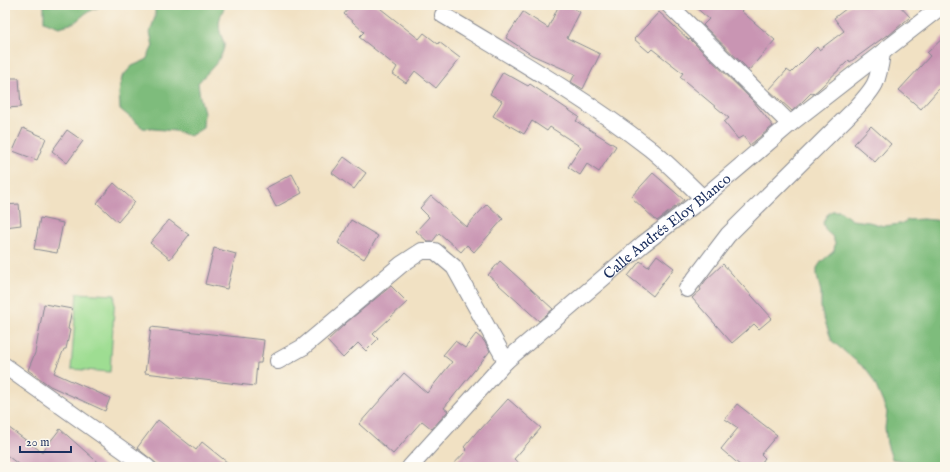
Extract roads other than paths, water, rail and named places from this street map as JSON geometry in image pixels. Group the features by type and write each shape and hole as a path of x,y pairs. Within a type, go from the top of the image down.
{"street":[{"path":"669,5 790,124"},
{"name":"Calle Andrés Eloy Blanco","path":"410,467 506,361 643,244 703,198 790,124 944,5"},
{"path":"443,15 527,65 591,107 650,149 703,198"},
{"path":"687,289 728,235 856,108 873,89 878,77 882,53"},
{"path":"278,361 303,347 402,264 422,251 435,252 454,266 506,361"},
{"path":"5,366 147,467"}]}
